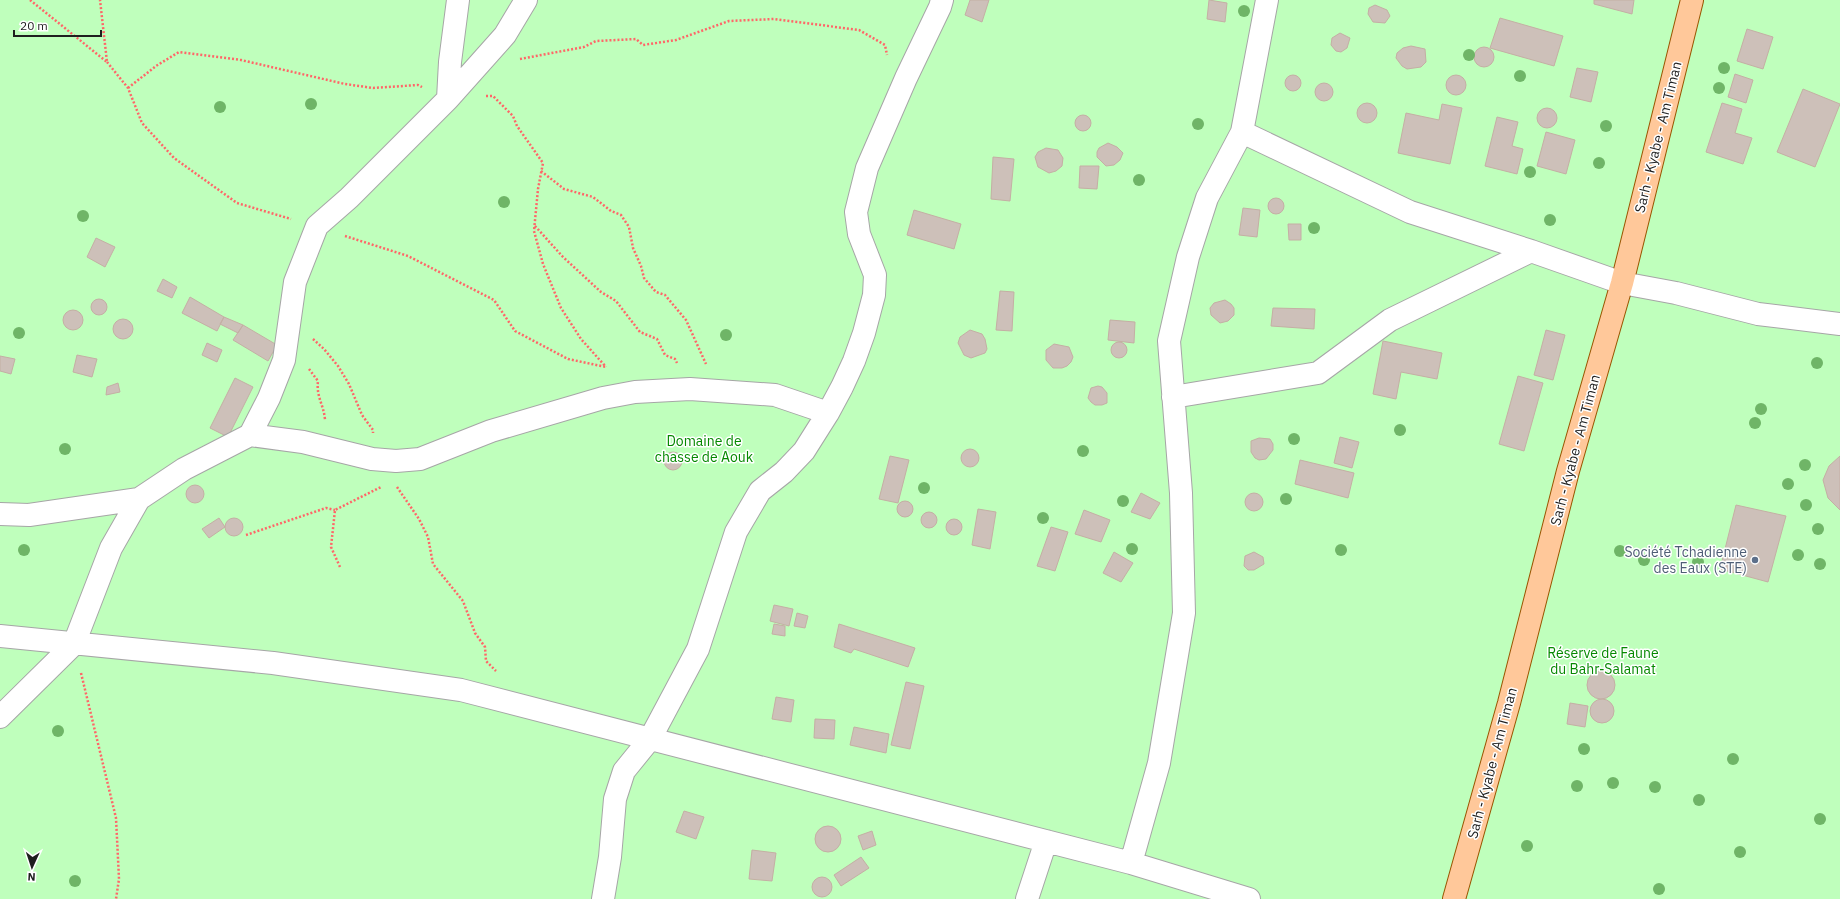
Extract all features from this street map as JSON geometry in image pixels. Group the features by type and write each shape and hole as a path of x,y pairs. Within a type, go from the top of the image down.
{"main road":[{"name":"Sarh - Kyabe - Am Timan","path":"1454,899 1509,704 1568,471 1622,283 1692,0"}],"street":[{"path":"448,99 450,62 458,0"},
{"path":"250,435 269,398 284,360 295,282 316,226 349,198 448,99 505,35 526,0"},
{"path":"604,899 610,857 615,799 624,771 650,739 698,649 736,532 760,491 784,472 804,451 828,413 854,361 864,333 874,295 875,275 859,234 856,212 867,168 942,0"},
{"path":"1131,863 1158,763 1184,613 1181,493 1169,341 1188,257 1207,198 1242,132 1267,0"},
{"path":"1242,132 1410,212 1531,250 1622,283 1676,293 1758,314 1840,324"},
{"path":"1173,398 1318,373 1390,320 1531,250"},
{"path":"0,717 74,644 111,548 140,499 184,469 250,435 303,442 372,459 396,461 420,459 491,431 602,398 635,392 690,389 776,394 828,413"},
{"path":"0,514 29,515 140,499"},
{"path":"0,636 273,663 461,690 1131,863 1248,899"},
{"path":"1027,899 1046,841"}],"path":[{"path":"30,0 107,62 128,88 142,123 174,158 237,202 408,256 494,300 515,331 568,360 606,367"},
{"path":"100,0 107,62"},
{"path":"515,60 584,47 596,41 636,39 643,44 676,40 729,22 774,19 859,30 885,45 888,62 895,74 906,78"},
{"path":"128,88 156,66 179,52 241,60 345,84 373,88 418,85 448,99 493,96 513,116 516,126 543,164 538,189 534,231 543,264 561,308 581,339 606,367 635,392"},
{"path":"541,171 564,189 592,198 611,211 621,215 629,227 633,248 641,266 644,278 656,292 665,295 686,320 716,390"},
{"path":"535,226 563,257 601,292 616,301 640,332 657,340 665,355 675,359 690,389"},
{"path":"290,323 317,342 324,349 349,384 362,415 373,430 372,459"},
{"path":"307,366 318,381 316,392 325,416 325,427 334,441 332,450"},
{"path":"420,459 394,481 419,519 428,537 434,564 462,601 475,633 485,647 486,660 499,674"},
{"path":"246,535 326,508 335,510 348,502 387,484"},
{"path":"335,510 331,547 340,567"},
{"path":"74,644 116,818 119,879 116,899"}],"green space":[{"name":"Domaine de chasse de Aouk","path":"0,0 1840,0 1840,899 0,899"}],"building":[{"path":"970,0 989,0 982,22 965,15"},
{"path":"1209,0 1227,3 1225,22 1207,19"},
{"path":"1594,0 1634,0 1632,14 1594,4"},
{"path":"1375,5 1387,10 1390,16 1385,23 1373,22 1368,14 1369,8"},
{"path":"1500,18 1563,36 1554,66 1490,48"},
{"path":"1747,29 1773,37 1763,69 1737,61"},
{"path":"1340,33 1350,38 1347,48 1341,52 1336,51 1331,45 1332,38"},
{"path":"1411,46 1425,49 1426,62 1421,67 1407,69 1402,66 1396,58 1397,53 1403,48"},
{"path":"1484,47 1491,50 1494,57 1491,64 1484,67 1477,64 1474,57 1477,50"},
{"path":"1577,68 1598,72 1591,102 1570,97"},
{"path":"1735,74 1753,80 1746,103 1728,97"},
{"path":"1293,75 1299,77 1301,83 1299,89 1293,91 1287,89 1285,83 1287,77"},
{"path":"1456,75 1463,78 1466,85 1463,92 1456,95 1449,92 1446,85 1449,78"},
{"path":"1320,83 1328,83 1333,88 1331,99 1328,101 1320,101 1315,96 1315,88"},
{"path":"1803,89 1840,104 1815,167 1777,152"},
{"path":"1367,103 1374,106 1377,113 1374,120 1367,123 1360,120 1357,113 1360,106"},
{"path":"1722,103 1742,109 1735,133 1752,138 1743,164 1706,152"},
{"path":"1442,104 1462,108 1450,164 1398,153 1406,113 1439,120"},
{"path":"1547,108 1554,111 1557,118 1554,125 1547,128 1540,125 1537,118 1540,111"},
{"path":"1083,115 1089,117 1091,123 1089,129 1083,131 1077,129 1075,123 1077,117"},
{"path":"1497,117 1518,122 1512,146 1523,149 1517,174 1485,166"},
{"path":"1546,132 1575,140 1566,174 1537,166"},
{"path":"1108,143 1117,147 1123,153 1120,160 1114,165 1106,166 1097,157 1097,152 1099,148"},
{"path":"1046,148 1058,150 1063,158 1062,166 1056,171 1049,173 1038,167 1035,157 1038,152"},
{"path":"993,157 1014,159 1010,201 991,199"},
{"path":"1080,166 1099,166 1097,189 1079,188"},
{"path":"1276,198 1282,200 1284,206 1282,212 1276,214 1270,212 1268,206 1270,200"},
{"path":"1243,208 1260,210 1257,237 1239,235"},
{"path":"914,210 961,224 954,249 907,235"},
{"path":"1288,224 1301,224 1301,240 1289,240"},
{"path":"96,238 115,247 105,267 87,257"},
{"path":"163,279 177,287 172,298 157,291"},
{"path":"1000,291 1014,292 1012,331 996,330"},
{"path":"190,297 224,317 217,331 182,313"},
{"path":"96,299 102,299 107,304 105,313 102,315 96,315 91,310 91,304"},
{"path":"1225,300 1234,308 1234,315 1228,321 1220,323 1211,315 1210,308 1214,303"},
{"path":"1273,308 1315,309 1314,329 1271,326"},
{"path":"69,310 77,310 83,316 83,324 77,330 69,330 63,324 63,316"},
{"path":"224,317 243,325 238,333 220,324"},
{"path":"123,319 130,322 133,329 130,336 123,339 116,336 113,329 116,322"},
{"path":"1110,320 1135,322 1134,343 1108,340"},
{"path":"243,325 277,345 268,361 233,340"},
{"path":"970,330 982,334 985,339 987,349 985,353 971,358 964,355 958,343 960,337"},
{"path":"1546,330 1565,335 1553,380 1534,375"},
{"path":"1383,341 1442,353 1437,379 1401,372 1396,399 1373,394"},
{"path":"1119,342 1125,344 1127,350 1125,356 1119,358 1113,356 1111,350 1113,344"},
{"path":"207,343 222,350 217,362 202,355"},
{"path":"1054,344 1069,347 1073,357 1067,366 1062,368 1053,368 1046,360 1046,350"},
{"path":"77,355 97,359 92,377 73,372"},
{"path":"0,356 15,359 11,374 0,371"},
{"path":"1518,376 1543,383 1524,451 1499,444"},
{"path":"235,378 253,387 228,437 210,428"},
{"path":"118,383 120,392 106,395 107,387"},
{"path":"1098,386 1102,387 1107,393 1107,403 1102,405 1095,405 1088,398 1091,388"},
{"path":"1340,437 1359,442 1352,468 1334,463"},
{"path":"1259,438 1270,439 1273,444 1273,450 1266,459 1259,460 1255,458 1251,452 1251,441"},
{"path":"970,449 976,452 979,458 976,464 970,467 964,464 961,458 964,452"},
{"path":"673,452 677,453 681,457 681,465 677,469 673,470 669,469 665,465 664,461 665,457 669,453"},
{"path":"890,456 909,460 898,503 879,499"},
{"path":"1840,456 1840,510 1828,498 1823,480 1829,466"},
{"path":"1300,460 1354,473 1348,498 1295,484"},
{"path":"195,485 201,488 204,494 201,500 195,503 189,500 186,494 189,488"},
{"path":"1141,493 1160,503 1150,519 1131,512"},
{"path":"1254,493 1260,496 1263,502 1260,508 1254,511 1248,508 1245,502 1248,496"},
{"path":"905,501 911,503 913,509 911,515 905,517 899,515 897,509 899,503"},
{"path":"1736,505 1786,516 1768,582 1720,569"},
{"path":"978,509 996,512 990,549 972,545"},
{"path":"1084,510 1110,520 1101,542 1075,534"},
{"path":"929,512 935,514 937,520 935,526 929,528 923,526 921,520 923,514"},
{"path":"219,518 225,527 209,538 202,529"},
{"path":"234,518 240,521 243,527 240,533 234,536 228,533 225,527 228,521"},
{"path":"954,519 960,521 962,527 960,533 954,535 948,533 946,527 948,521"},
{"path":"1051,527 1068,532 1055,571 1037,566"},
{"path":"1114,552 1133,563 1121,582 1103,573"},
{"path":"1254,552 1263,557 1264,564 1254,570 1248,570 1244,566 1245,556"},
{"path":"774,605 793,609 789,626 770,621"},
{"path":"797,613 808,616 805,628 794,626"},
{"path":"774,624 785,626 785,636 772,634"},
{"path":"839,624 915,648 908,667 854,649 851,653 834,647"},
{"path":"1601,671 1611,675 1615,685 1611,695 1601,699 1591,695 1587,685 1591,675"},
{"path":"906,682 924,686 910,749 891,745"},
{"path":"776,697 794,700 791,722 772,719"},
{"path":"1602,699 1610,703 1614,711 1610,719 1602,723 1594,719 1590,711 1594,703"},
{"path":"1570,703 1588,706 1585,727 1567,724"},
{"path":"815,719 835,720 834,739 814,738"},
{"path":"854,727 889,734 886,753 850,745"},
{"path":"684,811 704,817 696,839 676,832"},
{"path":"828,826 837,830 841,839 837,848 828,852 819,848 815,839 819,830"},
{"path":"872,831 876,845 863,850 858,836"},
{"path":"752,850 776,853 772,881 749,879"},
{"path":"861,857 869,868 841,886 834,875"},
{"path":"822,877 829,880 832,887 829,894 822,897 815,894 812,887 815,880"}],"place":[{"name":"Société Tchadienne des Eaux (STE)","path":"1755,560"}],"park label":[{"name":"Réserve de Faune du Bahr-Salamat","path":"1603,662"}]}
